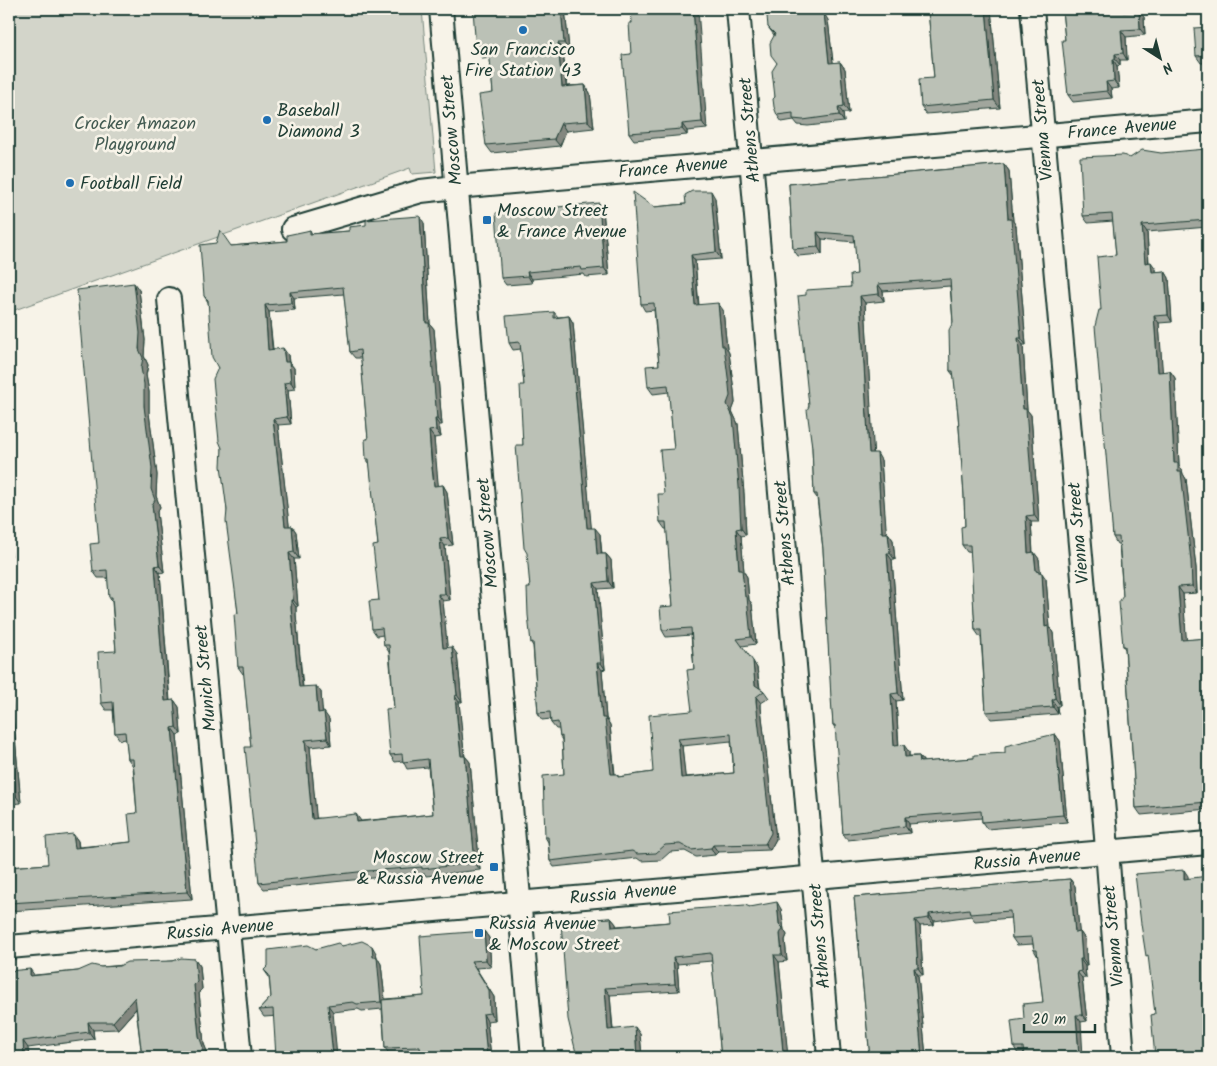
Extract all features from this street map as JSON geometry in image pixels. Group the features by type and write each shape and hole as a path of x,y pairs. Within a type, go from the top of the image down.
{"street":[{"name":"Moscow Street","path":"441,9 533,1057"},
{"name":"Athens Street","path":"738,9 829,1057"},
{"name":"Vienna Street","path":"1032,9 1123,1057"},
{"name":"France Avenue","path":"293,228 421,192 456,187 1208,121"},
{"name":"Munich Street","path":"169,299 240,1057"},
{"name":"Russia Avenue","path":"9,947 1208,843"}],"green space":[{"name":"Crocker Amazon Playground","path":"9,9 422,9 436,172 412,174 410,168 9,312"}],"building":[{"path":"473,9 561,9 564,43 558,43 562,87 585,85 588,121 561,123 554,139 486,145 479,95 493,93 489,49 476,50"},
{"path":"631,9 693,9 702,122 682,124 682,129 629,133 622,55 631,54 629,23 632,23"},
{"path":"772,9 817,9 817,14 824,13 829,63 840,62 844,106 838,107 839,115 803,120 793,119 793,113 777,115 773,99 775,97 772,71 777,63 771,55 770,43 775,34 768,27 767,16"},
{"path":"928,9 986,9 994,100 921,107 919,79 934,78"},
{"path":"1062,9 1123,9 1123,12 1139,11 1140,29 1121,30 1123,53 1115,54 1115,59 1113,59 1114,81 1106,82 1107,91 1068,95 1062,40 1065,40"},
{"path":"1208,27 1208,55 1196,56 1194,28"},
{"path":"1206,149 1208,154 1208,220 1142,225 1145,263 1151,262 1152,272 1165,271 1168,315 1154,316 1158,372 1170,371 1174,463 1178,463 1178,472 1181,472 1191,561 1192,586 1178,587 1182,640 1208,638 1208,665 1206,666 1208,693 1204,694 1206,732 1208,732 1208,802 1136,808 1125,646 1123,646 1119,602 1123,596 1119,537 1113,537 1095,326 1099,310 1101,310 1097,257 1116,255 1112,214 1083,216 1080,157 1123,155 1130,158 1142,150 1161,153"},
{"path":"1004,164 1008,219 1011,219 1018,299 1021,338 1018,338 1023,409 1026,409 1034,515 1026,516 1028,553 1034,552 1036,571 1042,573 1045,627 1048,626 1055,698 1052,700 1053,707 986,712 981,630 975,630 970,545 962,545 961,527 965,526 964,495 958,414 953,371 950,371 949,330 953,322 950,279 878,284 879,294 860,296 869,453 877,453 882,533 888,533 890,553 887,553 898,693 891,694 894,746 904,745 905,757 919,756 920,762 974,758 974,755 1005,753 1005,746 1055,734 1063,815 982,822 981,811 905,817 905,826 843,834 835,725 833,725 831,698 823,549 817,494 814,494 812,447 807,410 809,406 798,296 806,295 806,290 851,287 850,275 857,274 854,235 817,232 818,247 793,249 789,184"},
{"path":"692,191 711,191 716,252 691,255 695,305 718,303 722,346 724,346 730,396 727,404 733,417 739,487 741,528 736,529 739,570 742,570 745,597 747,597 751,637 737,639 753,661 755,685 764,691 756,697 756,701 771,833 765,844 713,845 711,848 691,850 680,844 665,845 656,853 637,854 632,851 550,861 548,837 545,837 543,776 564,774 562,736 560,737 558,722 551,723 550,712 538,713 533,642 531,643 528,615 527,588 530,588 527,553 524,548 516,445 523,445 520,385 524,385 520,342 509,343 506,316 554,312 554,318 569,316 587,528 595,528 597,554 606,554 608,581 594,583 601,663 597,663 602,718 605,718 611,774 617,774 618,777 653,772 649,715 692,711 687,670 694,669 691,628 662,630 660,607 673,606 666,522 660,522 658,494 664,494 660,450 674,449 668,385 648,387 646,366 659,365 654,303 641,304 633,192 654,207 686,204 685,195","holes":["731,734 734,773 681,778 678,739"]},
{"path":"599,203 604,268 582,270 581,267 527,272 528,276 501,278 496,213"},
{"path":"420,216 426,323 429,323 437,419 435,419 436,430 429,431 431,459 434,486 443,485 448,538 440,539 445,594 438,594 443,648 452,647 458,729 461,756 465,756 475,863 422,869 422,867 367,871 259,883 245,747 251,747 243,667 238,667 234,614 238,613 226,521 227,510 221,466 222,448 219,441 213,379 218,368 212,357 208,300 204,296 200,245 216,243 220,230 231,246 287,241 287,235 310,230 310,234 349,231 349,227 366,225 366,220","holes":["343,287 350,352 360,350 368,439 365,439 366,459 369,459 378,545 373,546 379,600 369,601 372,629 382,628 384,645 389,645 394,708 386,709 390,755 402,754 403,762 428,759 433,814 357,822 356,814 312,819 305,740 327,738 324,712 318,713 316,686 299,687 291,608 291,600 293,600 289,553 294,552 292,526 285,526 273,419 287,417 284,383 291,382 289,362 285,362 283,348 268,350 265,305 291,303 290,292"]},
{"path":"134,283 140,333 139,349 143,358 141,368 152,468 151,489 155,500 152,505 159,565 155,566 165,701 174,700 176,727 172,728 187,892 9,903 9,867 48,864 46,837 73,834 75,848 131,842 128,814 137,813 133,759 128,759 125,732 115,733 113,702 101,703 98,652 116,651 112,597 109,597 107,570 93,571 90,544 99,543 77,290"},
{"path":"9,720 16,796 9,796"},
{"path":"1184,870 1184,879 1208,876 1208,1057 1155,1057 1151,1015 1155,1014 1135,874"},
{"path":"1070,879 1075,933 1080,932 1082,959 1080,959 1081,971 1077,972 1082,1015 1076,1015 1079,1056 1084,1055 1084,1057 1024,1057 1023,1047 1014,1047 1011,1021 1024,1019 1023,1004 1043,1002 1037,950 1034,950 1032,937 1012,938 1010,911 970,914 969,909 929,914 929,918 915,920 918,968 914,968 922,1057 870,1057 854,897"},
{"path":"777,902 779,924 783,928 780,934 782,955 774,955 783,1052 787,1052 788,1057 721,1057 711,953 673,957 675,984 605,988 608,1030 635,1027 637,1057 577,1057 568,1019 561,922 581,920 585,916 591,919 611,918 612,927 670,922 669,911 745,905 750,907"},
{"path":"484,931 486,960 471,961 489,990 490,1013 483,1014 487,1057 421,1057 420,1047 385,1048 382,1000 424,996 420,936"},
{"path":"362,941 372,946 373,957 377,957 381,1002 357,1004 353,1002 328,1005 333,1057 276,1057 273,1009 259,1010 271,997 269,975 264,970 268,966 268,950 308,945 316,949 338,943 342,946"},
{"path":"181,958 195,959 197,982 194,985 199,1036 203,1047 201,1057 142,1057 135,997 113,1022 88,1022 89,1032 23,1041 24,1057 9,1057 9,971 30,969 30,976 78,971 92,965 101,967 119,966 127,962 173,961"}],"place":[{"name":"San Francisco Fire Station 43","path":"523,30"},
{"name":"Baseball Diamond 3","path":"267,120"},
{"name":"Football Field","path":"70,183"},
{"name":"Moscow Street & France Avenue","path":"487,220"},
{"name":"Moscow Street & Russia Avenue","path":"494,867"},
{"name":"Russia Avenue & Moscow Street","path":"479,933"}]}
